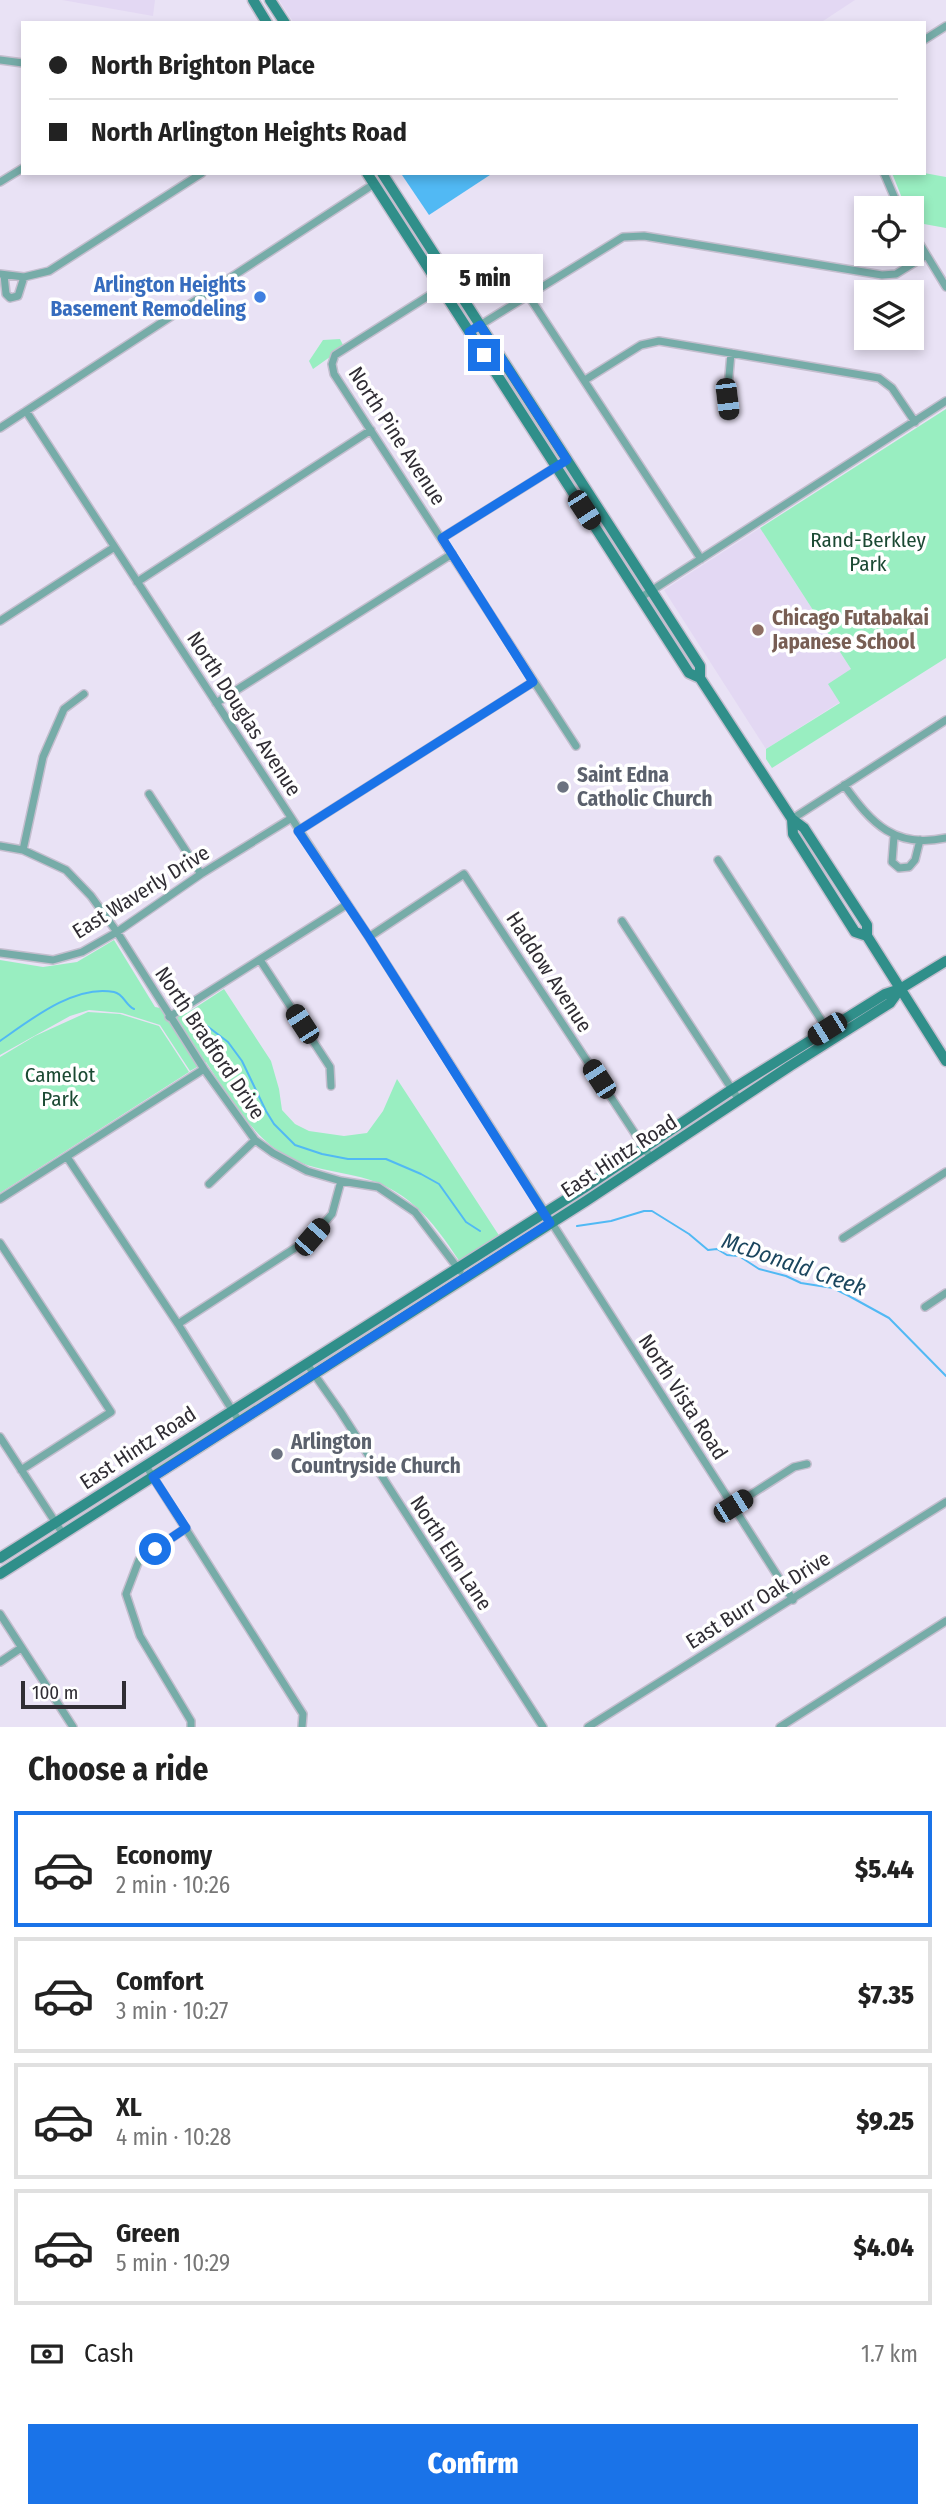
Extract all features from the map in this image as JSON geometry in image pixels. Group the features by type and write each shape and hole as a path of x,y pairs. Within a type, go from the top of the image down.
{"main road":[{"path":"253,0 266,21"},
{"path":"270,0 282,21"},
{"path":"368,175 689,673 700,678 792,819 804,828 867,925 867,936 946,1061"},
{"path":"383,175 700,666 700,678"},
{"name":"East Hintz Road","path":"0,1558 544,1213 827,1029 946,961"},
{"name":"East Hintz Road","path":"0,1574 890,1003 900,989"}],"street":[{"path":"926,39 946,26"},
{"path":"0,60 21,63"},
{"path":"0,182 21,169"},
{"path":"23,277 18,296 10,298 6,294 2,275 23,277 49,271 199,175"},
{"path":"885,175 895,196"},
{"path":"0,428 374,184"},
{"path":"469,332 622,237 644,236 882,275 896,274 925,256 946,287"},
{"name":"North Pine Avenue","path":"441,288 335,355 332,364 334,374 576,746"},
{"path":"528,295 701,559"},
{"path":"585,380 641,345 659,341 879,378 892,388 915,422"},
{"path":"729,416 727,399 731,353"},
{"path":"640,598 946,401"},
{"name":"North Douglas Avenue","path":"26,411 369,937 544,1213"},
{"path":"137,582 370,430"},
{"path":"442,538 567,460"},
{"path":"0,621 113,548"},
{"path":"216,703 452,554"},
{"path":"298,831 533,682"},
{"path":"23,850 43,757 64,709 84,694"},
{"path":"792,819 946,720"},
{"path":"844,785 864,814 894,836 928,842 946,838"},
{"path":"149,794 201,874"},
{"name":"East Waverly Drive","path":"0,953 53,960 82,952 290,819"},
{"path":"894,836 892,862 900,868 909,867 915,860 920,840"},
{"name":"North Bradford Drive","path":"0,846 23,850 66,870 91,896 117,932 169,1017 255,1140 307,1171 341,1181 377,1187 415,1212 464,1278"},
{"path":"718,860 827,1029"},
{"name":"Haddow Avenue","path":"369,937 464,874 651,1158"},
{"path":"169,1017 346,905"},
{"path":"622,921 739,1100"},
{"path":"260,960 330,1067 331,1086"},
{"path":"0,1199 204,1069"},
{"path":"209,1184 255,1140"},
{"path":"67,1157 239,1421"},
{"path":"843,1238 946,1172"},
{"path":"178,1324 312,1237 332,1214 341,1181"},
{"name":"North Vista Road","path":"544,1213 793,1600"},
{"path":"0,1242 111,1412 21,1470"},
{"path":"925,1307 946,1293"},
{"name":"North Elm Lane","path":"307,1364 543,1727"},
{"path":"0,1437 63,1534"},
{"path":"733,1506 794,1467 807,1464"},
{"path":"146,1466 303,1714 302,1727"},
{"name":"East Burr Oak Drive","path":"588,1727 946,1502"},
{"path":"186,1528 139,1560 126,1594 140,1636 191,1721 191,1727"},
{"path":"0,1614 73,1727"},
{"path":"780,1727 946,1621"},
{"path":"0,1662 21,1648"},
{"path":"793,1719 798,1727"}],"shaded area":[{"path":"62,0 155,0 153,16"},
{"path":"279,0 855,0 823,21 293,21"},
{"name":"Chicago Futabakai Japanese School","path":"760,528 851,669 840,702 766,749 664,590"}],"green space":[{"path":"926,173 946,177 946,228 924,224 924,196 901,196 893,175"},
{"path":"340,339 344,347 313,369 309,361 323,340"},
{"name":"Rand-Berkley Park","path":"946,409 946,658 772,768 766,759 766,749 840,703 828,684 851,669 760,528"},
{"path":"114,940 155,1007 187,1013 224,989 271,1061 282,1110 295,1124 309,1131 344,1136 367,1133 383,1111 397,1079 500,1237 460,1262 427,1218 402,1196 370,1180 308,1165 280,1152 244,1117 206,1062 190,1071 160,1025 122,1013 89,1010 70,1016 0,1055 0,960 43,967 77,962"},
{"name":"Camelot Park","path":"88,1012 120,1014 159,1026 189,1072 0,1193 0,1057 35,1036"}],"water":[{"path":"402,175 490,175 429,215"}],"waterway":[{"name":"McDonald Creek","path":"0,1041 54,1006 84,993 114,992 134,1009"},
{"name":"McDonald Creek","path":"198,1021 228,1042 242,1061 274,1124 295,1145 348,1159 386,1159 421,1174 439,1184 466,1222 480,1231"},
{"name":"McDonald Creek","path":"577,1226 652,1211 689,1234 708,1250 717,1249 727,1255 739,1256 759,1269 801,1283 833,1288 889,1318 946,1376"}],"place":[{"name":"Arlington Heights Basement Remodeling","path":"260,297"},
{"name":"Chicago Futabakai Japanese School","path":"758,630"},
{"name":"Saint Edna Catholic Church","path":"563,787"},
{"name":"Arlington Countryside Church","path":"277,1454"}],"route":[{"path":"155,1549 186,1528 153,1477 550,1223 369,937 298,831 533,682 442,538 567,460 480,325 469,332 484,355"}]}
